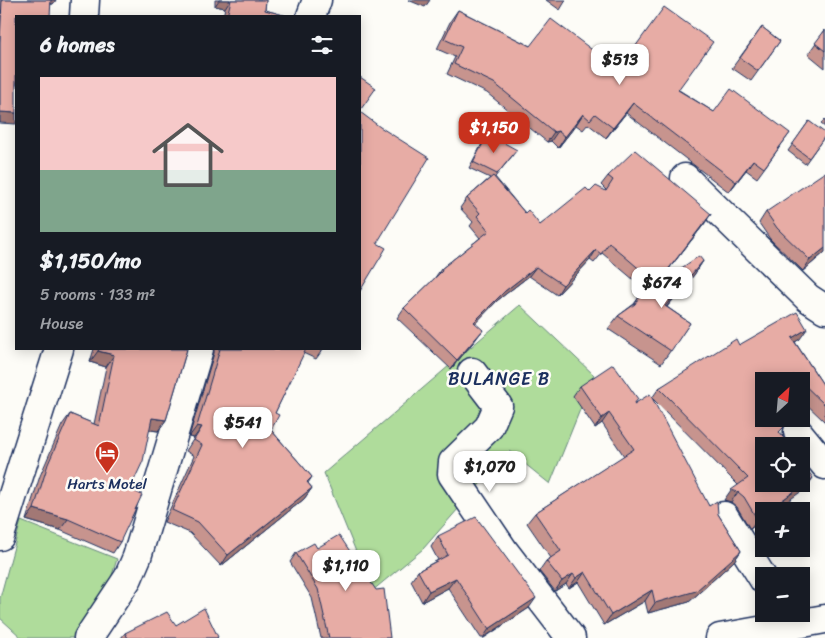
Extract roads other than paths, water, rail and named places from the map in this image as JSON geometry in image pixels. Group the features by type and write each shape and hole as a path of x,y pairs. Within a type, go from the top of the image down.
{"street":[{"path":"84,15 85,0"},
{"path":"311,15 317,0"},
{"path":"685,178 808,298 825,309"},
{"path":"0,536 59,350"},
{"path":"88,638 128,578 138,557 199,350"},
{"path":"472,372 498,406 489,427 453,462 452,474 504,552 571,638"},
{"path":"798,432 825,465"},
{"path":"724,516 756,567"},
{"path":"810,619 825,619"},
{"path":"720,638 781,622"}],"place":[{"name":"Harts Motel","path":"107,474"}],"district":[{"name":"BULANGE B","path":"499,379"}]}
